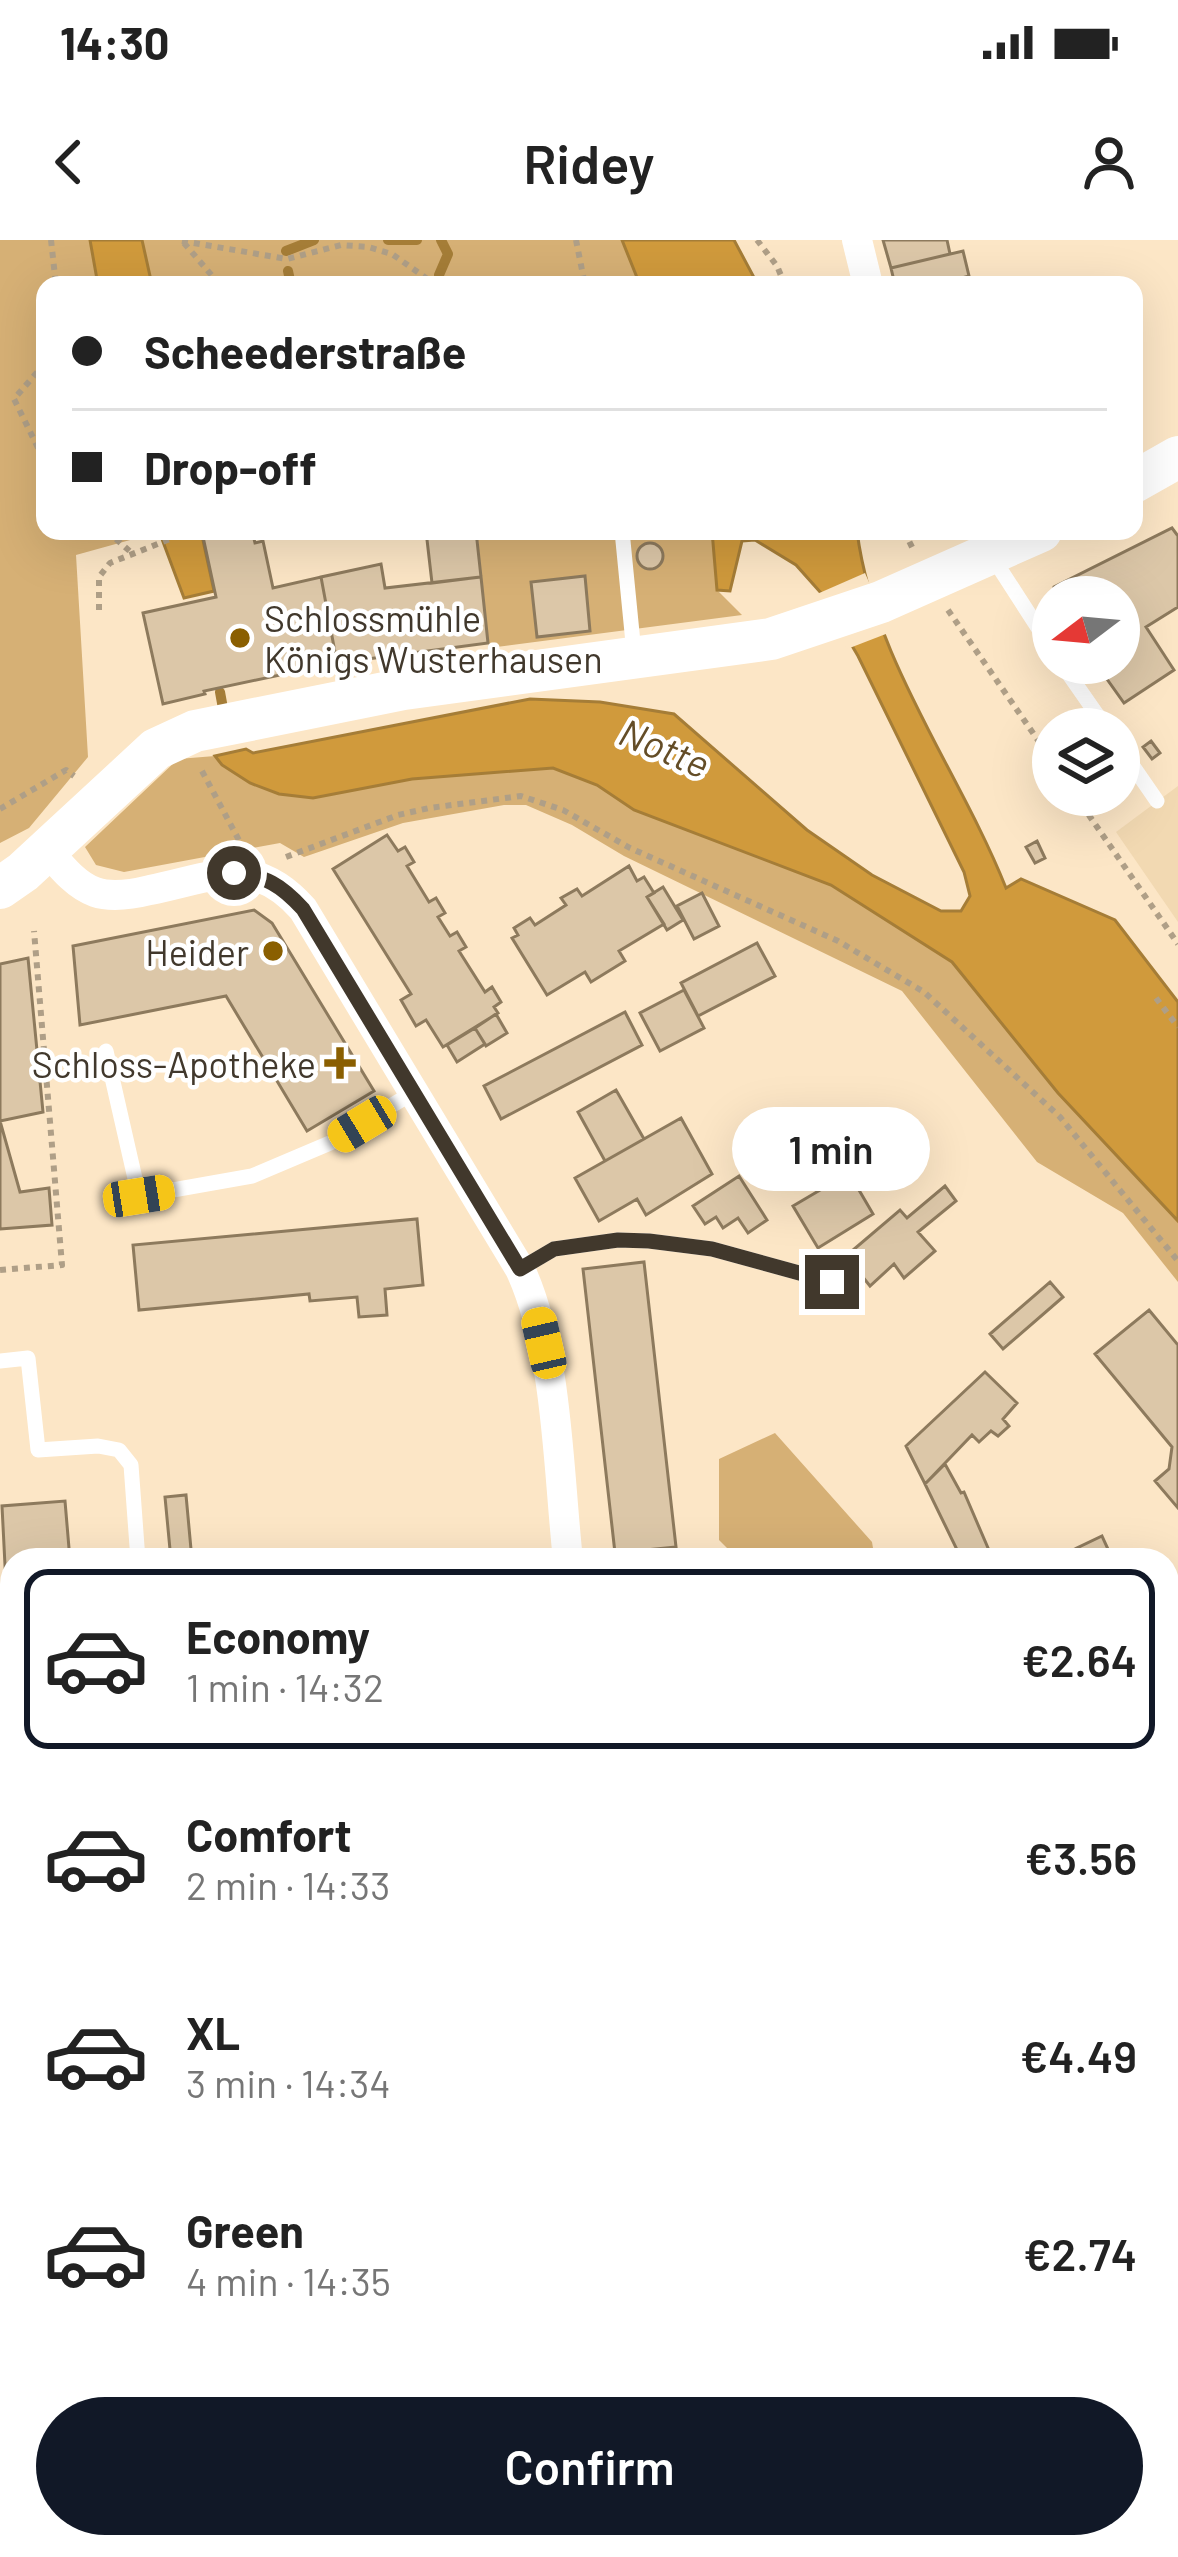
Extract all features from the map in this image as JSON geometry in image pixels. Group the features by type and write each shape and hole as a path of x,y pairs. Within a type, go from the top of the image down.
{"main road":[{"path":"1143,477 1178,457"},
{"path":"0,888 156,749 195,731 404,689 771,639 831,622 1020,540"}],"street":[{"path":"857,240 866,276"},
{"path":"47,850 71,877 96,892 128,895 234,873 257,875 281,885 303,909 535,1301 567,1548"}],"lane":[{"path":"623,540 634,661"},
{"path":"989,553 1032,619"},
{"path":"1140,777 1157,802"},
{"path":"106,1051 139,1196 252,1176 330,1143 414,1092"},
{"path":"520,1269 554,1249 649,1241 712,1249 832,1282"},
{"path":"0,1361 28,1358 38,1450 98,1446 119,1450 131,1465 137,1548"}],"path":[{"path":"51,240 55,276"},
{"path":"182,240 212,276"},
{"path":"182,240 287,259 341,244 368,247 392,254 423,276"},
{"path":"576,240 583,276"},
{"path":"757,240 779,276"},
{"path":"14,399 36,373"},
{"path":"0,398 14,399"},
{"path":"14,399 36,444"},
{"path":"117,540 133,554"},
{"path":"100,610 99,577 110,563 167,540"},
{"path":"928,581 1032,732"},
{"path":"156,749 201,768 257,875 294,852 429,808 521,796 563,810 630,848 838,941 924,992 1060,1117 1178,1261"},
{"path":"0,809 66,770 79,780"},
{"path":"1090,816 1178,944"},
{"path":"0,1270 62,1265 34,931"},
{"path":"1156,998 1174,1014 1178,1028"}],"shaded area":[{"path":"0,240 90,240 96,276 36,276 36,540 130,540 76,555 88,757 29,828 0,843"},
{"path":"142,240 622,240 636,276 150,276"},
{"path":"478,540 713,540 717,590 742,615 489,648"},
{"path":"215,756 250,783 279,794 313,798 412,779 552,768 597,785 634,810 831,885 952,962 1058,1093 1178,1221 1178,1282 1123,1213 1037,1162 902,991 526,805 403,823 304,857 280,843 124,872 96,865 85,847 178,759"},
{"path":"1178,786 1178,922 1116,832"},
{"path":"775,1433 873,1548 727,1548 719,1540 719,1459"}],"water":[{"path":"90,240 142,240 150,276 96,276"},
{"path":"622,240 734,240 753,276 636,276"},
{"path":"162,540 203,540 214,591 184,598"},
{"path":"713,540 755,540 742,541 730,591 717,590"},
{"path":"755,540 859,540 880,624 899,669 1006,888 1021,879 1115,920 1178,1002 1178,1221 1058,1093 952,962 831,885 634,810 597,785 553,768 412,779 313,798 279,794 250,783 215,756 246,749 253,753 530,699 600,702 674,714 807,830 872,875 941,911 961,911 970,896 964,872 858,656 821,593 796,565"}],"pier":[{"path":"865,573 891,632 847,649 817,594"}],"building":[{"path":"883,240 947,240 950,254 891,268"},
{"path":"963,251 969,276 893,276 891,268"},
{"path":"1172,528 1178,536 1178,607 1146,627 1174,670 1124,703 1110,684 1140,684 1140,576 1076,576"},
{"name":"Schlossmühle Königs Wusterhausen","path":"204,540 263,541 273,588 321,577 337,663 163,704 143,613 216,597"},
{"path":"427,540 477,540 481,577 432,583"},
{"path":"650,543 663,556 650,569 637,556"},
{"path":"381,564 385,588 481,577 488,643 337,663 321,577"},
{"path":"585,576 590,631 537,637 531,582"},
{"path":"1151,741 1160,753 1152,759 1143,747"},
{"path":"387,835 398,851 405,847 414,862 407,866 429,902 436,898 445,913 438,917 450,936 457,932 466,947 459,951 485,992 492,987 501,1002 494,1007 498,1013 443,1047 426,1020 416,1026 401,1000 411,994 333,869"},
{"path":"1037,841 1045,858 1035,863 1026,847"},
{"path":"629,866 637,881 644,877 654,893 647,897 664,924 619,951 625,961 591,982 585,972 547,995 512,938 518,935 514,928 530,918 535,925 566,905 561,898 577,889 582,896"},
{"path":"663,887 683,920 667,930 647,897"},
{"path":"702,893 719,926 694,939 677,906"},
{"path":"254,910 272,923 374,1091 307,1131 226,996 80,1025 73,946"},
{"path":"757,943 775,976 698,1016 681,983"},
{"path":"28,958 43,1112 0,1121 0,964"},
{"path":"684,990 704,1028 660,1051 640,1013"},
{"path":"625,1012 642,1045 501,1119 484,1086"},
{"path":"496,1014 507,1033 486,1046 475,1028"},
{"path":"475,1028 485,1044 457,1062 447,1045"},
{"path":"616,1090 644,1139 605,1161 578,1112"},
{"path":"681,1118 712,1174 646,1215 637,1199 599,1221 575,1178"},
{"path":"0,1121 20,1192 49,1188 52,1225 0,1229"},
{"path":"849,1173 873,1214 818,1248 793,1206"},
{"path":"739,1176 767,1220 748,1233 738,1218 723,1228 716,1217 705,1224 693,1206"},
{"path":"945,1186 956,1201 918,1232 935,1251 904,1278 894,1264 870,1286 846,1256 900,1210 907,1218"},
{"path":"417,1219 423,1285 385,1289 387,1315 359,1317 357,1297 310,1301 309,1294 139,1310 133,1245"},
{"path":"644,1262 676,1547 614,1548 583,1269"},
{"path":"1050,1282 1063,1297 1003,1349 990,1334"},
{"path":"1149,1310 1178,1345 1178,1508 1155,1481 1169,1469 1172,1447 1095,1354"},
{"path":"985,1372 1017,1403 1003,1419 1009,1426 998,1436 991,1431 979,1442 972,1435 925,1484 906,1446"},
{"path":"945,1464 964,1492 988,1548 956,1548 925,1484"},
{"path":"186,1495 191,1548 170,1548 165,1497"},
{"path":"65,1501 69,1548 4,1548 2,1506"},
{"path":"1102,1536 1108,1548 1077,1548"}],"waterway":[{"path":"286,251 314,240"},
{"path":"388,240 417,240"},
{"path":"439,275 448,254 441,240"},
{"path":"288,271 289,276"},
{"name":"Notte","path":"220,692 224,714"}],"place":[{"name":"Schlossmühle Königs Wusterhausen","path":"240,638"},
{"name":"Heider","path":"273,951"},
{"name":"Schloss-Apotheke","path":"340,1063"}],"route":[{"path":"234,873 257,875 281,885 303,909 520,1269 554,1249 649,1241 712,1249 832,1282"}]}
